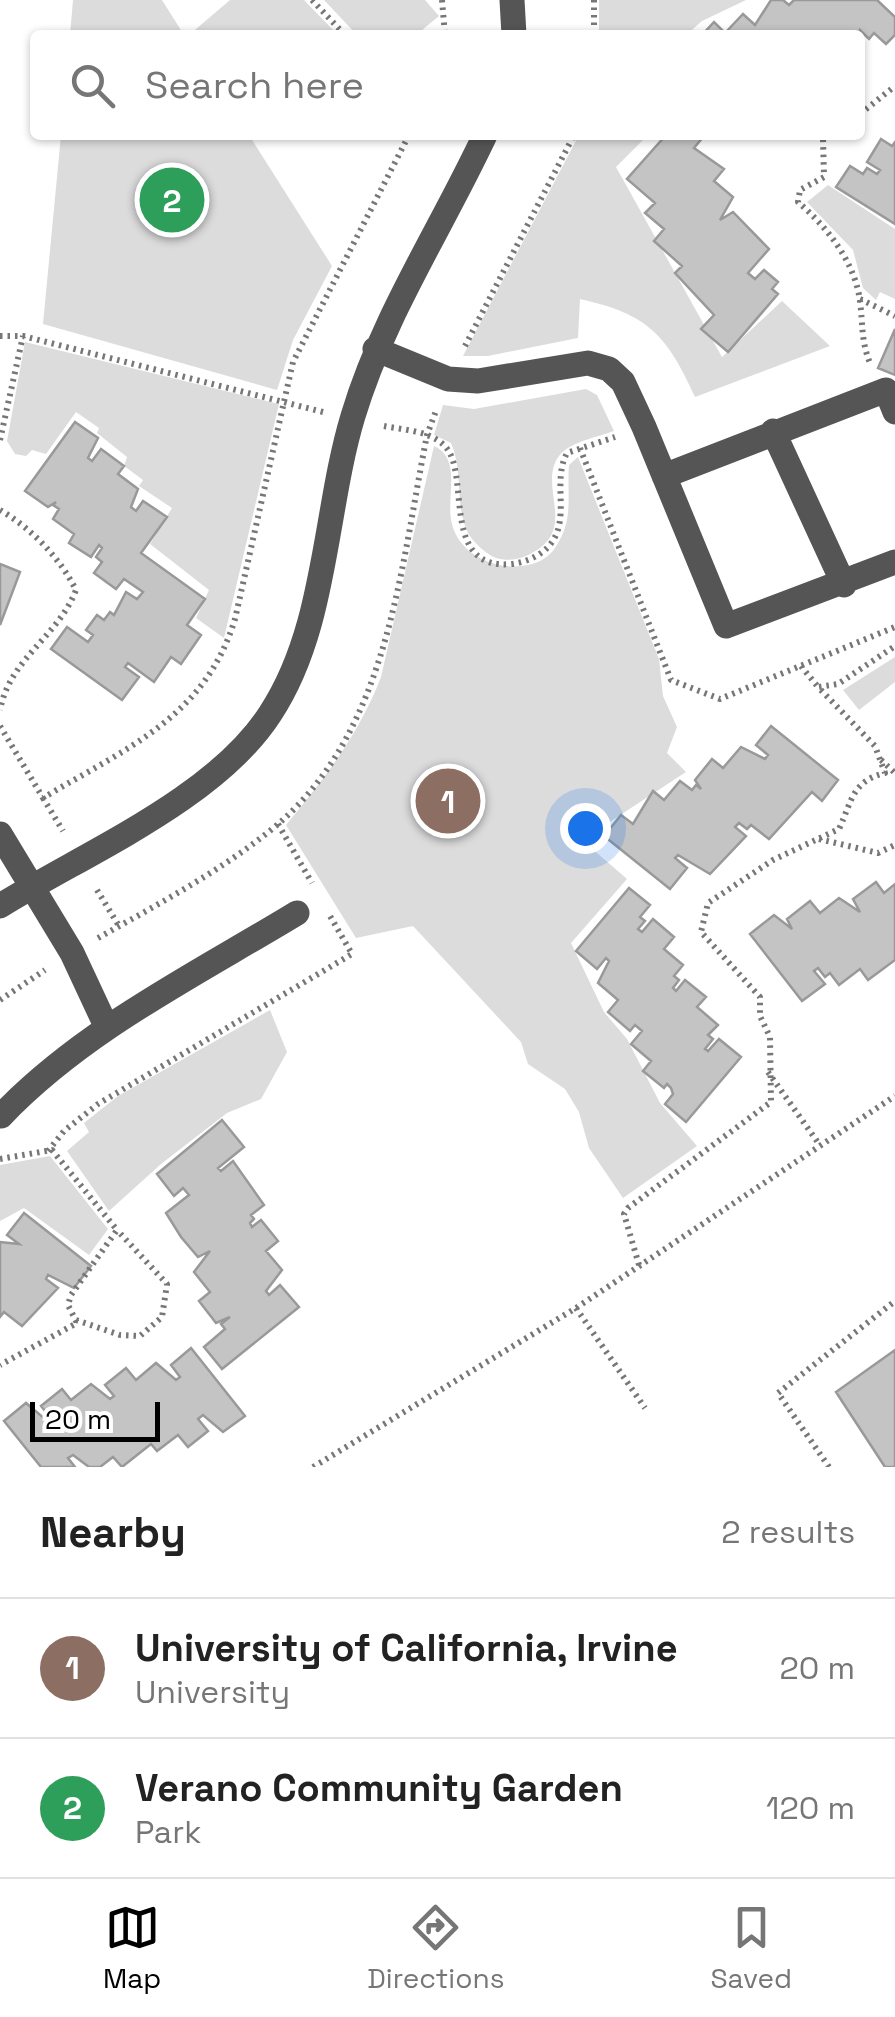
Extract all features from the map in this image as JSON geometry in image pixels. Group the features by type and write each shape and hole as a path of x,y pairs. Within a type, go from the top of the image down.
{"lane":[{"path":"512,0 514,30"},
{"path":"0,906 167,806 224,765 270,715 296,664 352,420 375,349 483,140"},
{"path":"375,349 448,379 588,363 609,369 623,382 726,626 844,585 895,562"},
{"path":"664,476 773,431 890,401"},
{"path":"773,431 844,585"},
{"path":"0,834 72,953 107,1028"},
{"path":"1,1116 38,1076 107,1028 297,914"}],"path":[{"path":"312,0 340,30"},
{"path":"442,0 445,30"},
{"path":"594,0 594,30"},
{"path":"865,110 895,86"},
{"path":"0,726 43,798 156,730 185,709 210,678 227,650 292,362 406,140"},
{"path":"823,140 824,177 800,190 798,202 822,222 839,249 860,300 860,338 890,401"},
{"path":"860,300 895,316"},
{"path":"0,440 23,336"},
{"path":"580,448 671,680 720,699 895,627"},
{"path":"0,510 19,522 66,571 76,590 68,613 24,656 4,690 0,710"},
{"path":"818,687 838,684 895,646"},
{"path":"639,1266 624,1214 770,1102 770,1037 760,1016 760,997 701,932 708,902 773,860 839,829 851,795 864,778 885,773 867,737 801,666"},
{"path":"880,759 895,773"},
{"path":"278,824 315,889"},
{"path":"818,839 878,853 895,845"},
{"path":"0,1159 48,1150 64,1131 98,1104 352,954 324,906"},
{"path":"768,1071 819,1144"},
{"path":"313,1467 576,1308 895,1096"},
{"path":"48,1150 167,1284 162,1317 140,1336 120,1336 76,1320 68,1305 117,1230"},
{"path":"829,1467 778,1394 895,1300"},
{"path":"576,1308 644,1408"},
{"path":"0,1364 77,1323 76,1320"}],"shaded area":[{"path":"73,0 162,0 181,30 70,30"},
{"path":"230,0 304,0 333,30 195,30"},
{"path":"324,0 425,0 439,16 422,30 352,30"},
{"path":"599,0 746,0 692,30 599,30"},
{"path":"61,140 252,140 332,266 293,340 277,390 43,324"},
{"path":"576,140 643,140 616,167 722,357 782,301 830,346 695,397 675,358 652,330 623,312 580,299 578,338 488,356 463,356"},
{"path":"828,185 895,229 895,299 880,292 876,300 863,288 853,250 807,202"},
{"path":"25,342 279,404 224,638 196,618 209,590 150,544 172,508 139,486 143,480 124,466 127,457 97,433 99,428 76,412 46,454 32,450 26,456 15,454 7,441"},
{"path":"586,389 597,395 614,431 577,444 559,456 552,481 555,522 552,535 543,546 515,559 492,556 473,540 464,522 451,443 434,435 443,405 474,409"},
{"path":"434,446 443,452 451,470 450,514 456,536 483,560 508,566 538,562 558,544 567,517 569,465 578,457 659,659 663,696 677,727 667,753 686,772 582,840 627,879 571,943 604,1012 627,1039 660,1103 697,1146 623,1198 589,1148 579,1112 565,1089 528,1064 521,1042 413,926 356,938 286,825 340,755 381,677"},
{"path":"895,657 895,682 859,710 843,690"},
{"path":"270,1010 287,1052 261,1099 227,1113 109,1211 67,1151 89,1132 84,1123 118,1096"},
{"path":"50,1156 108,1229 89,1255 24,1208 0,1221 0,1165"}],"building":[{"path":"771,0 783,0 789,5 794,0 877,0 895,17 895,35 886,44 874,33 869,39 865,30 728,30 743,14 755,25"},
{"path":"881,139 892,146 895,142 895,224 836,187 850,166 863,174 867,168 877,174 880,170 867,162"},
{"path":"662,140 701,140 694,148 724,169 714,181 733,197 720,220 733,212 769,249 748,273 755,279 764,270 778,282 772,289 778,294 728,352 701,329 714,315 675,273 682,266 654,241 664,229 645,213 655,203 627,179"},
{"path":"895,329 895,375 878,368"},
{"path":"75,422 98,438 88,458 92,461 101,449 124,466 118,474 138,489 131,507 136,511 143,501 167,517 141,553 205,599 187,625 201,635 181,664 171,657 154,682 128,663 125,667 139,677 122,700 51,649 67,627 88,642 93,635 86,630 97,615 104,620 110,612 114,615 126,592 137,599 143,592 124,579 116,589 94,573 102,562 96,557 102,548 99,545 91,557 69,543 74,534 53,519 59,509 53,505 56,502 48,507 25,491"},
{"path":"0,564 20,572 0,625"},
{"path":"771,726 838,780 822,801 812,792 769,839 751,825 747,829 739,823 735,827 746,836 710,874 678,855 675,858 687,868 670,889 604,836 621,815 633,824 653,791 664,800 680,781 692,790 696,785 701,789 695,780 712,759 723,768 741,747 765,759 768,755 756,745"},
{"path":"876,882 884,893 895,884 895,960 868,980 860,969 839,985 830,973 825,977 818,968 814,971 825,984 802,1001 750,934 774,915 792,929 787,919 810,901 820,913 839,898 860,912 853,899"},
{"path":"629,888 650,905 640,917 645,921 638,929 642,932 653,919 674,937 664,949 683,965 674,976 679,980 673,988 676,991 685,980 706,997 697,1007 718,1025 708,1035 713,1039 705,1049 708,1051 719,1039 741,1057 686,1122 665,1104 673,1094 671,1088 667,1084 664,1088 643,1071 651,1061 631,1044 642,1031 635,1025 630,1031 608,1012 618,1000 598,983 609,961 606,958 597,969 576,951"},
{"path":"222,1120 244,1147 218,1168 221,1171 233,1161 264,1205 251,1215 252,1227 261,1220 278,1241 266,1251 282,1270 266,1291 269,1295 280,1285 299,1307 222,1369 204,1347 225,1329 221,1324 230,1317 216,1323 199,1301 210,1292 194,1272 210,1251 198,1257 181,1237 166,1213 189,1195 183,1188 174,1196 157,1174"},
{"path":"24,1213 91,1266 74,1288 48,1275 46,1279 58,1288 22,1326 4,1312 0,1317 0,1242 19,1244 7,1235"},
{"path":"191,1348 245,1416 223,1432 203,1415 198,1419 208,1431 188,1447 178,1435 157,1451 151,1444 122,1467 113,1457 100,1467 89,1467 73,1455 68,1458 75,1467 41,1467 4,1421 26,1403 46,1420 50,1417 41,1406 62,1389 71,1400 91,1384 110,1399 114,1396 105,1385 126,1368 136,1380 156,1363 176,1380 180,1377 171,1365"},
{"path":"895,1350 895,1467 885,1467 836,1392"}],"place":[{"name":"Verano Community Garden","path":"172,200"},
{"name":"University of California, Irvine","path":"448,801"}]}
